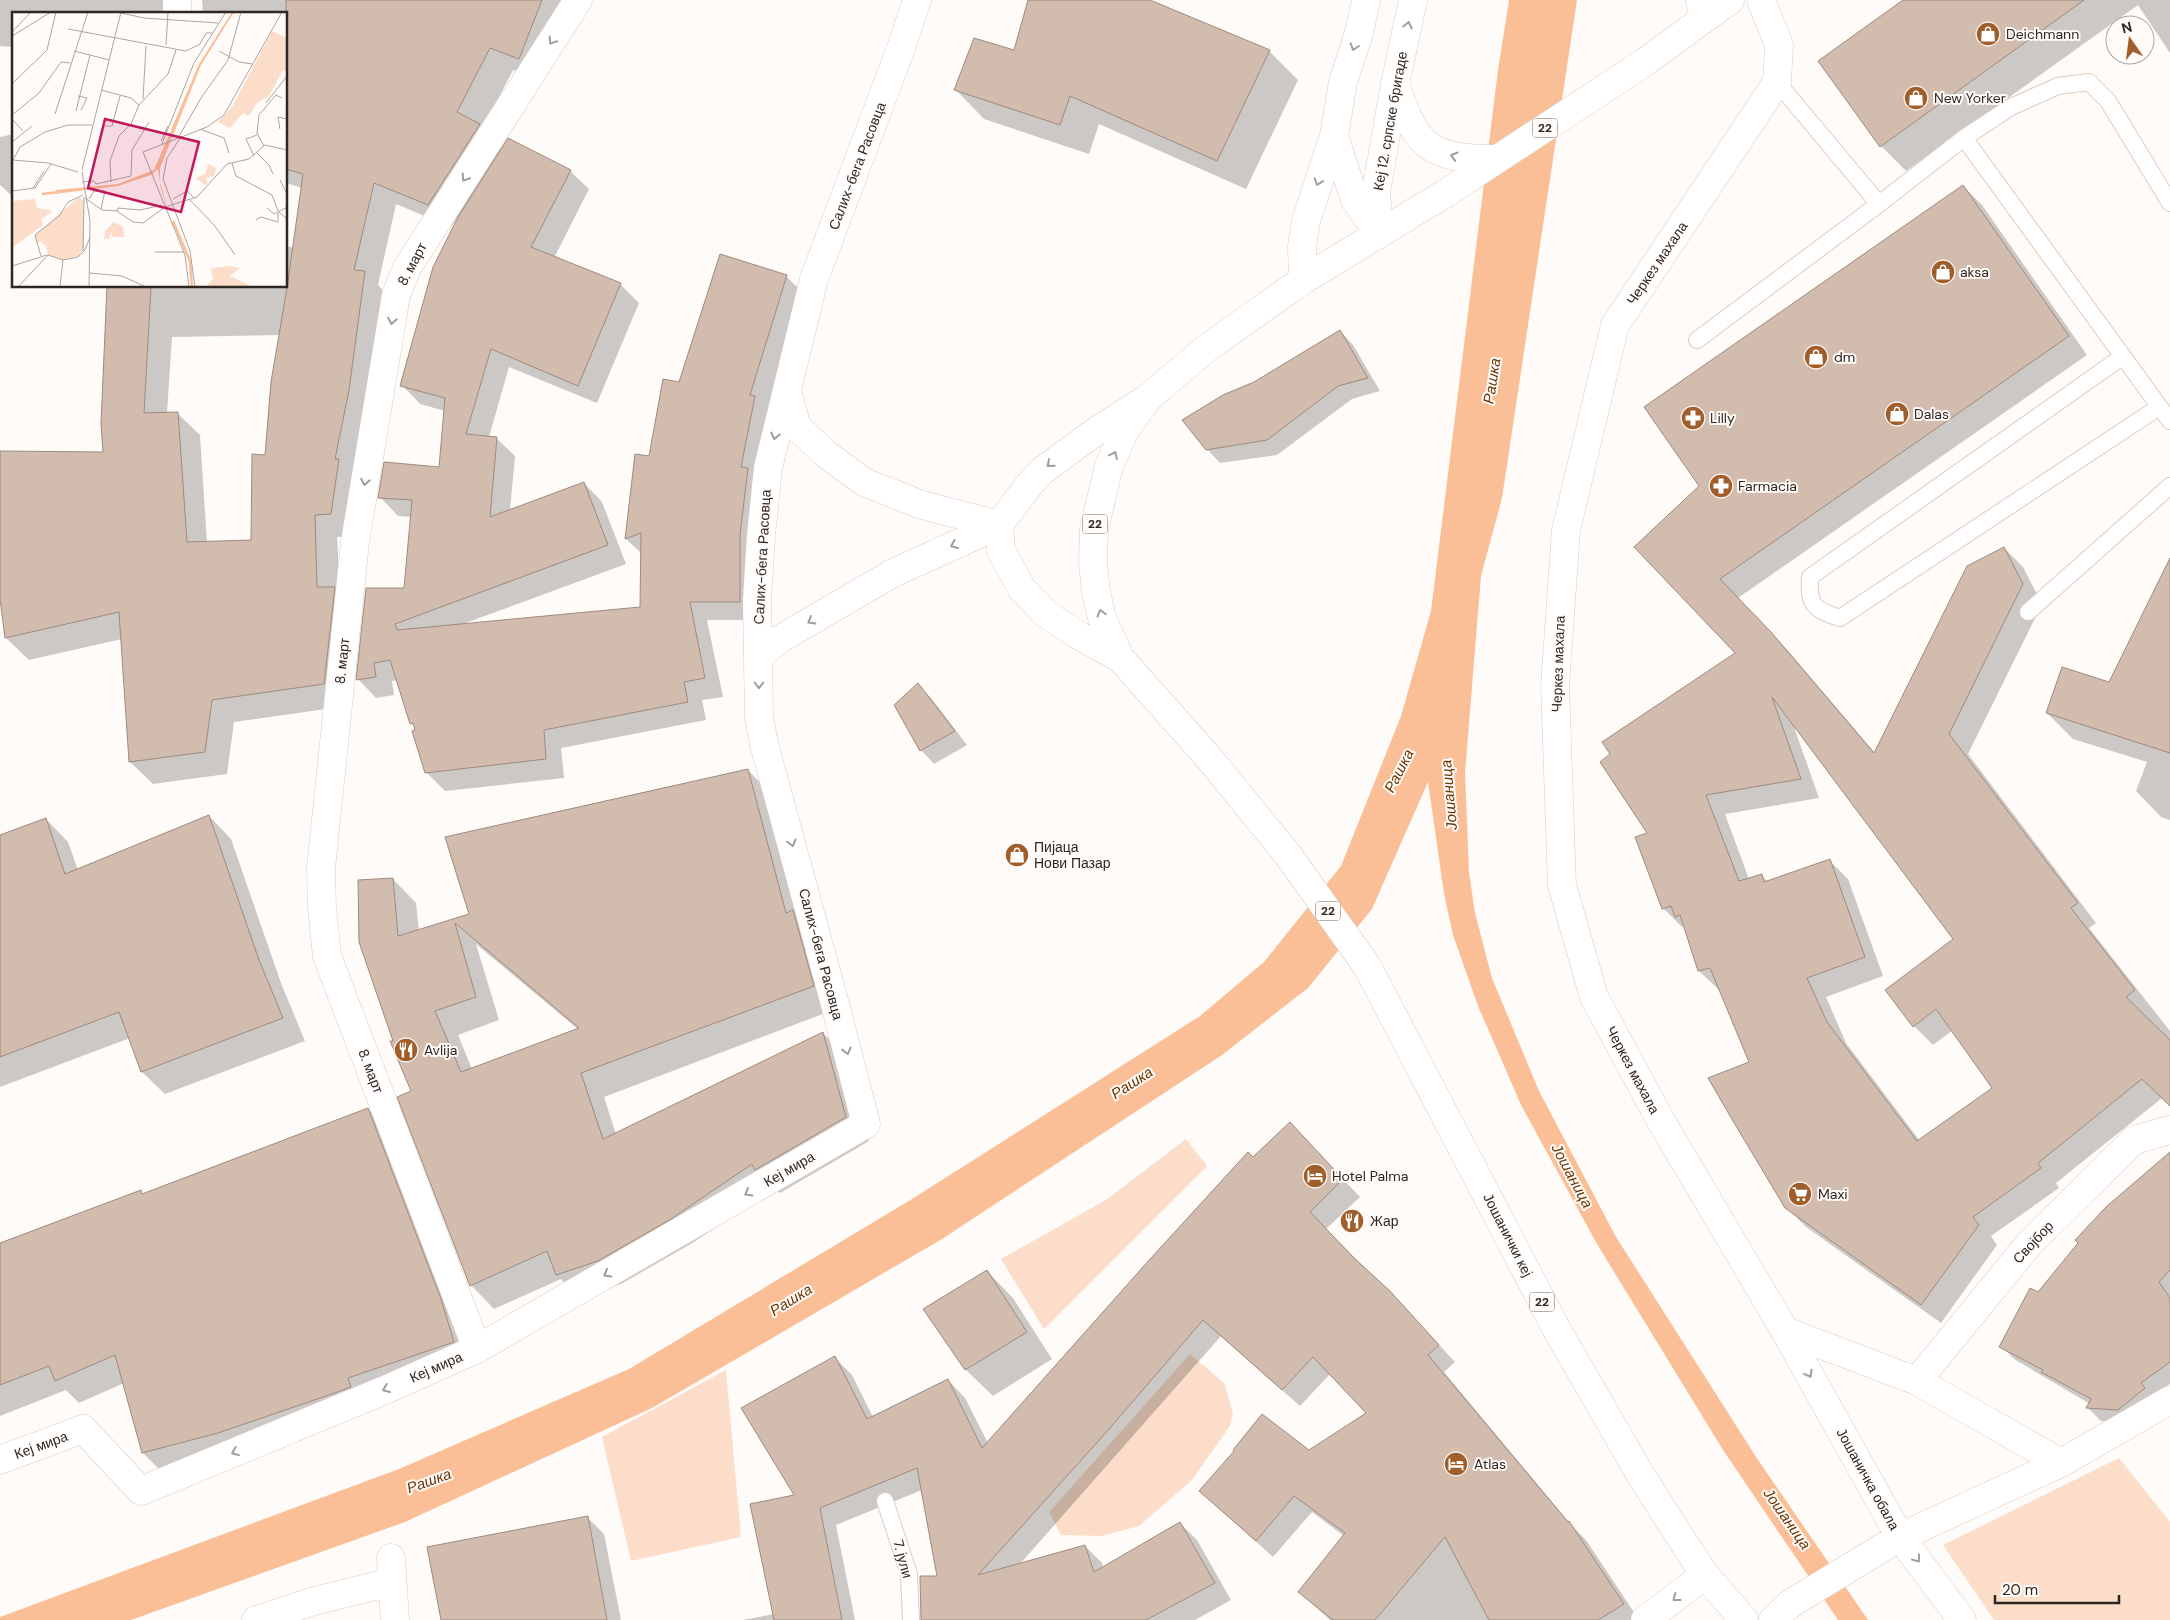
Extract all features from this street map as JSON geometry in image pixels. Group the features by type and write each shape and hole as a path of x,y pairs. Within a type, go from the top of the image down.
{"street":[{"name":"8. март","path":"477,1349 327,956 322,908 321,868 355,542 396,295 407,268 578,0"},
{"name":"Салих-бега Расовца","path":"866,1124 764,744 759,717 757,601 760,536 768,468 814,278 901,48 917,0"},
{"name":"Кеј 12. српске бригаде","path":"1366,0 1343,82 1334,136 1355,200 1379,234"},
{"name":"Кеј 12. српске бригаде","path":"1379,234 1376,192 1395,84 1413,0"},
{"name":"22","path":"1120,658 1078,635 1046,614 1022,589 1001,550 999,525 1028,485 1057,458 1148,398 1207,348 1303,280 1446,194 1645,62 1702,10 1730,0"},
{"path":"1761,0 1779,45 1777,82"},
{"name":"Черкез махала","path":"1777,82 1615,325 1566,530 1555,686 1562,885 1594,997 1661,1121 1785,1331"},
{"path":"1395,84 1406,115 1416,135 1443,153 1464,159 1497,160"},
{"path":"1303,280 1302,246 1306,221 1334,136"},
{"path":"786,389 798,427 827,455 864,482 922,506 999,525"},
{"name":"22","path":"1120,658 1102,618 1096,592 1093,563 1094,529 1109,466 1124,432 1148,398"},
{"path":"759,656 780,639 893,573 999,525"},
{"name":"Јошанички кеј","path":"1120,658 1209,758 1288,855 1367,966 1557,1330 1640,1474 1705,1575 1744,1620"},
{"name":"Кеј мира","path":"0,1460 83,1429 141,1491 385,1390 477,1349 866,1124"},
{"name":"Својбор","path":"1917,1381 2029,1244 2134,1140 2170,1130"},
{"path":"1785,1331 1917,1381 2061,1463"},
{"name":"Јошаничка обала","path":"1785,1331 1900,1537 1962,1620"},
{"path":"1781,1612 1900,1537 2061,1463 2170,1400"},
{"path":"256,1620 314,1601 392,1570 395,1620"},
{"path":"1645,1620 1705,1575"}],"lane":[{"path":"1777,82 1878,204"},
{"path":"1697,340 1964,138 2011,107 2058,86 2089,82 2108,101 2170,203"},
{"path":"1964,138 2170,422"},
{"path":"2122,356 1810,577 1809,590 1812,604 1823,613 1840,618 2159,407"},
{"path":"2028,612 2170,486"},
{"name":"7. јули","path":"885,1501 909,1574 912,1620"}],"shaded area":[{"path":"1186,1139 1207,1166 1044,1329 1001,1259 1106,1200"},
{"path":"1190,1354 1224,1383 1233,1413 1230,1426 1191,1481 1139,1526 1102,1536 1061,1535 1049,1512"},
{"path":"726,1370 741,1537 631,1561 602,1437"},
{"path":"2119,1458 2170,1522 2170,1620 1994,1620 1943,1545"}],"water":[{"path":"1509,0 1577,0 1502,498 1481,576 1465,773 1469,872 1475,913 1492,978 1539,1091 1616,1237 1758,1460 1868,1620 1838,1620 1723,1450 1597,1244 1521,1105 1478,1006 1453,935 1444,894 1428,782 1372,909 1308,988 1222,1055 942,1239 652,1408 405,1522 131,1620 0,1620 0,1617 399,1469 629,1369 912,1199 1200,1016 1264,962 1341,866 1401,716 1431,611 1498,70"}],"building":[{"path":"286,0 542,0 519,59 490,48 457,112 480,124 428,205 374,183 354,270 365,271 349,390 335,459 339,459 331,514 315,515 317,587 335,587 324,684 212,700 205,752 129,762 119,612 5,638 0,599 0,451 103,452 101,424 107,288 151,288 144,413 178,412 187,542 251,540 252,454 265,455 271,382 288,288 303,174 288,170 288,12 286,12"},
{"path":"1028,0 1150,0 1270,50 1217,161 1070,96 1060,125 954,90 974,38 1014,50"},
{"path":"1903,0 2084,0 1880,147 1818,61"},
{"path":"508,138 571,170 531,247 621,283 578,386 491,349 466,434 497,437 490,517 584,482 608,545 395,624 397,630 640,607 641,533 625,539 635,454 649,456 663,379 679,382 720,254 787,275 750,395 755,396 741,467 748,468 740,535 740,602 690,602 705,678 684,682 688,702 544,730 546,759 425,773 412,731 415,730 413,723 410,724 390,660 374,663 376,677 356,680 366,588 404,588 412,500 378,498 384,462 439,467 445,398 400,386 433,267 458,217"},
{"path":"1963,185 2069,336 1720,579 1771,632 1874,753 1967,566 2004,547 2023,584 1949,734 2078,903 2071,908 2135,990 2126,997 2170,1040 2170,1106 2142,1079 2038,1163 2041,1168 1973,1217 1979,1225 1921,1305 1785,1208 1733,1121 1708,1078 1749,1062 1710,968 1698,971 1680,915 1675,917 1671,906 1662,909 1635,837 1647,833 1600,762 1610,754 1602,742 1735,653 1634,547 1699,486 1644,407","holes":["1772,697 1953,939 1885,990 1913,1027 1936,1009 1992,1088 1917,1141 1827,1022 1807,978 1865,957 1830,859 1764,882 1762,874 1739,881 1706,795 1801,779"]},
{"path":"1340,330 1368,378 1338,386 1267,440 1206,450 1182,420 1223,395 1254,382"},
{"path":"2170,558 2170,753 2046,713 2062,667 2109,682"},
{"path":"918,683 955,731 920,751 894,705"},
{"path":"748,769 786,913 793,910 814,986 581,1073 603,1139 823,1032 846,1117 755,1170 752,1164 671,1219 598,1261 556,1275 547,1251 470,1286 397,1097 411,1091 390,1041 393,1041 359,942 358,880 393,878 398,936 469,914 445,837","holes":["455,923 579,1028 461,1072 435,1011 476,997"]},
{"path":"209,815 259,960 283,1018 141,1072 119,1012 0,1057 0,835 46,818 65,874"},
{"path":"368,1108 441,1299 454,1342 348,1378 351,1387 332,1394 218,1433 142,1453 115,1355 55,1381 49,1366 0,1385 0,1243 141,1190 142,1194"},
{"path":"1290,1122 1343,1179 1310,1212 1354,1258 1390,1291 1439,1345 1428,1355 1569,1521 1624,1604 1598,1620 1489,1620 1445,1537 1375,1620 1333,1620 1298,1592 1345,1533 1294,1496 1256,1541 1199,1491 1234,1451 1262,1414 1309,1450 1366,1413 1313,1357 1282,1390 1203,1320 1110,1428 978,1575 1085,1545 1094,1572 1180,1522 1215,1583 1146,1620 921,1620 920,1576 937,1576 917,1468 820,1508 842,1620 774,1620 750,1504 794,1495 741,1408 835,1356 867,1419 948,1379 982,1448 1248,1152 1253,1157"},
{"path":"2170,1152 2170,1270 2159,1282 2170,1298 2170,1362 2141,1383 2145,1388 2118,1410 2086,1408 2091,1399 2041,1372 2043,1370 1999,1347 2030,1288 2038,1292 2078,1243 2075,1240 2106,1207"},
{"path":"987,1270 1027,1332 965,1370 923,1309"},
{"path":"588,1516 607,1620 441,1620 427,1547"}],"place":[{"name":"Deichmann","path":"1988,34"},
{"name":"New Yorker","path":"1916,98"},
{"name":"aksa","path":"1943,272"},
{"name":"dm","path":"1816,357"},
{"name":"Dalas","path":"1897,414"},
{"name":"Lilly","path":"1693,418"},
{"name":"Farmacia","path":"1721,486"},
{"name":"Пијаца Нови Пазар","path":"1017,855"},
{"name":"Avlija","path":"406,1050"},
{"name":"Hotel Palma","path":"1315,1176"},
{"name":"Maxi","path":"1800,1194"},
{"name":"Жар","path":"1352,1221"},
{"name":"Atlas","path":"1456,1464"}],"water label":[{"name":"Рашка","path":"1492,381"},
{"name":"Рашка","path":"1399,771"},
{"name":"Јошаница","path":"1449,795"},
{"name":"Рашка","path":"1132,1083"},
{"name":"Јошаница","path":"1572,1176"},
{"name":"Рашка","path":"791,1300"},
{"name":"Рашка","path":"429,1481"},
{"name":"Јошаница","path":"1787,1519"}]}
